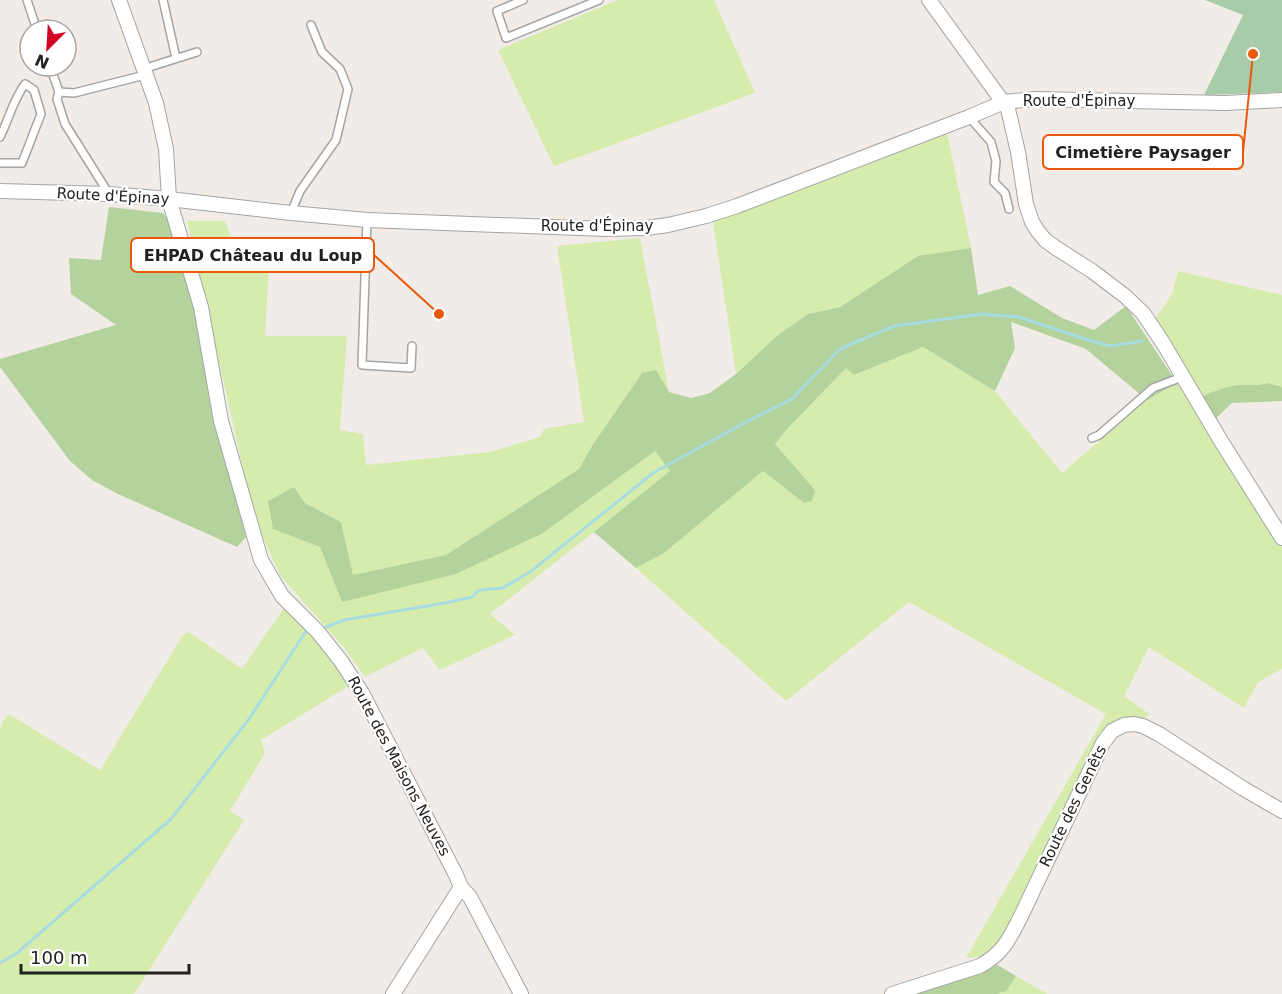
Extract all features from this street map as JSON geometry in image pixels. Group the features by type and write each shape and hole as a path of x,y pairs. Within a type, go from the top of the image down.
{"street":[{"name":"Route des Maisons Neuves","path":"119,0 156,103 166,149 169,199 201,307 221,421 261,560 282,596 318,633 341,661 362,693 461,887 470,897 521,994"},
{"path":"929,0 1008,109 1026,204 1036,230 1045,240 1092,271 1143,313 1282,538"},
{"name":"Route d'Épinay","path":"0,191 109,194 367,220 606,229 646,228 706,216 737,206 1004,102 1034,99 1225,103 1282,100"},
{"name":"Route des Genêts","path":"892,994 980,966 1001,951 1022,914 1103,743 1107,736 1117,728 1128,724 1150,729 1282,811"},
{"path":"393,994 461,887"}],"lane":[{"path":"27,0 33,18"},
{"path":"163,0 176,58"},
{"path":"523,0 497,11 506,38 598,0"},
{"path":"291,213 300,191 336,140 348,89 340,69 322,52 311,25"},
{"path":"59,92 74,93 144,72 197,51"},
{"path":"54,78 59,92 57,99 65,124 109,194"},
{"path":"0,137 18,93 25,84 34,90 41,114 22,163 0,163"},
{"path":"969,117 991,142 996,161 994,182 1005,193 1009,210"},
{"path":"367,220 362,365 411,368 412,346"},
{"path":"1092,438 1099,435 1153,388 1182,377"}],"green space":[{"path":"618,0 714,0 755,93 554,166 498,50"},
{"path":"1205,0 1282,0 1282,92 1204,95 1243,15"},
{"path":"947,133 971,248 918,256 840,307 808,314 778,335 736,374 713,222"},
{"path":"109,207 163,213 175,229 198,308 214,421 246,537 237,547 118,494 92,480 70,461 0,367 0,359 116,325 71,294 69,258 101,260"},
{"path":"187,221 225,221 233,242 270,250 265,336 347,336 340,430 363,434 366,465 490,452 540,437 544,429 584,422 557,246 640,238 669,392 656,370 642,373 579,469 446,555 353,575 341,522 305,503 273,529 320,547 342,602 543,533 655,451 671,471 490,614 515,635 440,670 423,648 365,677 346,650 280,575 263,537 246,481"},
{"path":"971,248 978,295 1010,286 1062,318 1094,330 1126,306 1177,383 1147,400 1086,349 1011,322 1015,348 995,391 923,347 854,375 846,368 775,444 815,490 812,501 804,503 763,471 664,553 636,568 594,532 670,471 655,451 543,533 456,574 342,602 320,547 273,529 268,501 294,487 305,503 341,522 353,575 446,555 579,469 642,373 656,370 669,392 691,398 710,393 736,374 778,335 808,314 840,307 918,256"},
{"path":"1178,271 1282,295 1282,387 1267,383 1259,386 1238,385 1200,397 1155,319 1173,293"},
{"path":"923,347 995,391 1062,473 1147,400 1177,383 1282,547 1282,669 1258,682 1244,708 1149,647 1124,696 1149,714 1144,723 1118,722 1009,932 990,956 966,958 1106,714 909,602 786,701 636,568 664,553 763,471 804,503 815,490 775,444 846,368 855,375"},
{"path":"1267,383 1282,387 1282,401 1232,403 1214,420 1200,397 1233,386"},
{"path":"284,608 321,646 352,684 261,740 265,753 230,811 244,820 134,994 0,994 0,730 2,723 9,714 100,770 183,635 189,632 242,669"},
{"path":"994,963 1016,976 1006,991 996,994 903,994"},
{"path":"1016,976 1047,994 996,994 1006,991"}],"waterway":[{"path":"326,627 344,620 472,597 479,590 503,588 530,572 653,473 792,399 840,349 894,326 982,314 1019,317 1110,346 1142,341"},
{"path":"0,963 17,953 171,819 249,719 306,631"}],"place":[{"name":"Cimetière Paysager","path":"1253,54"},
{"name":"EHPAD Château du Loup","path":"439,314"}]}
